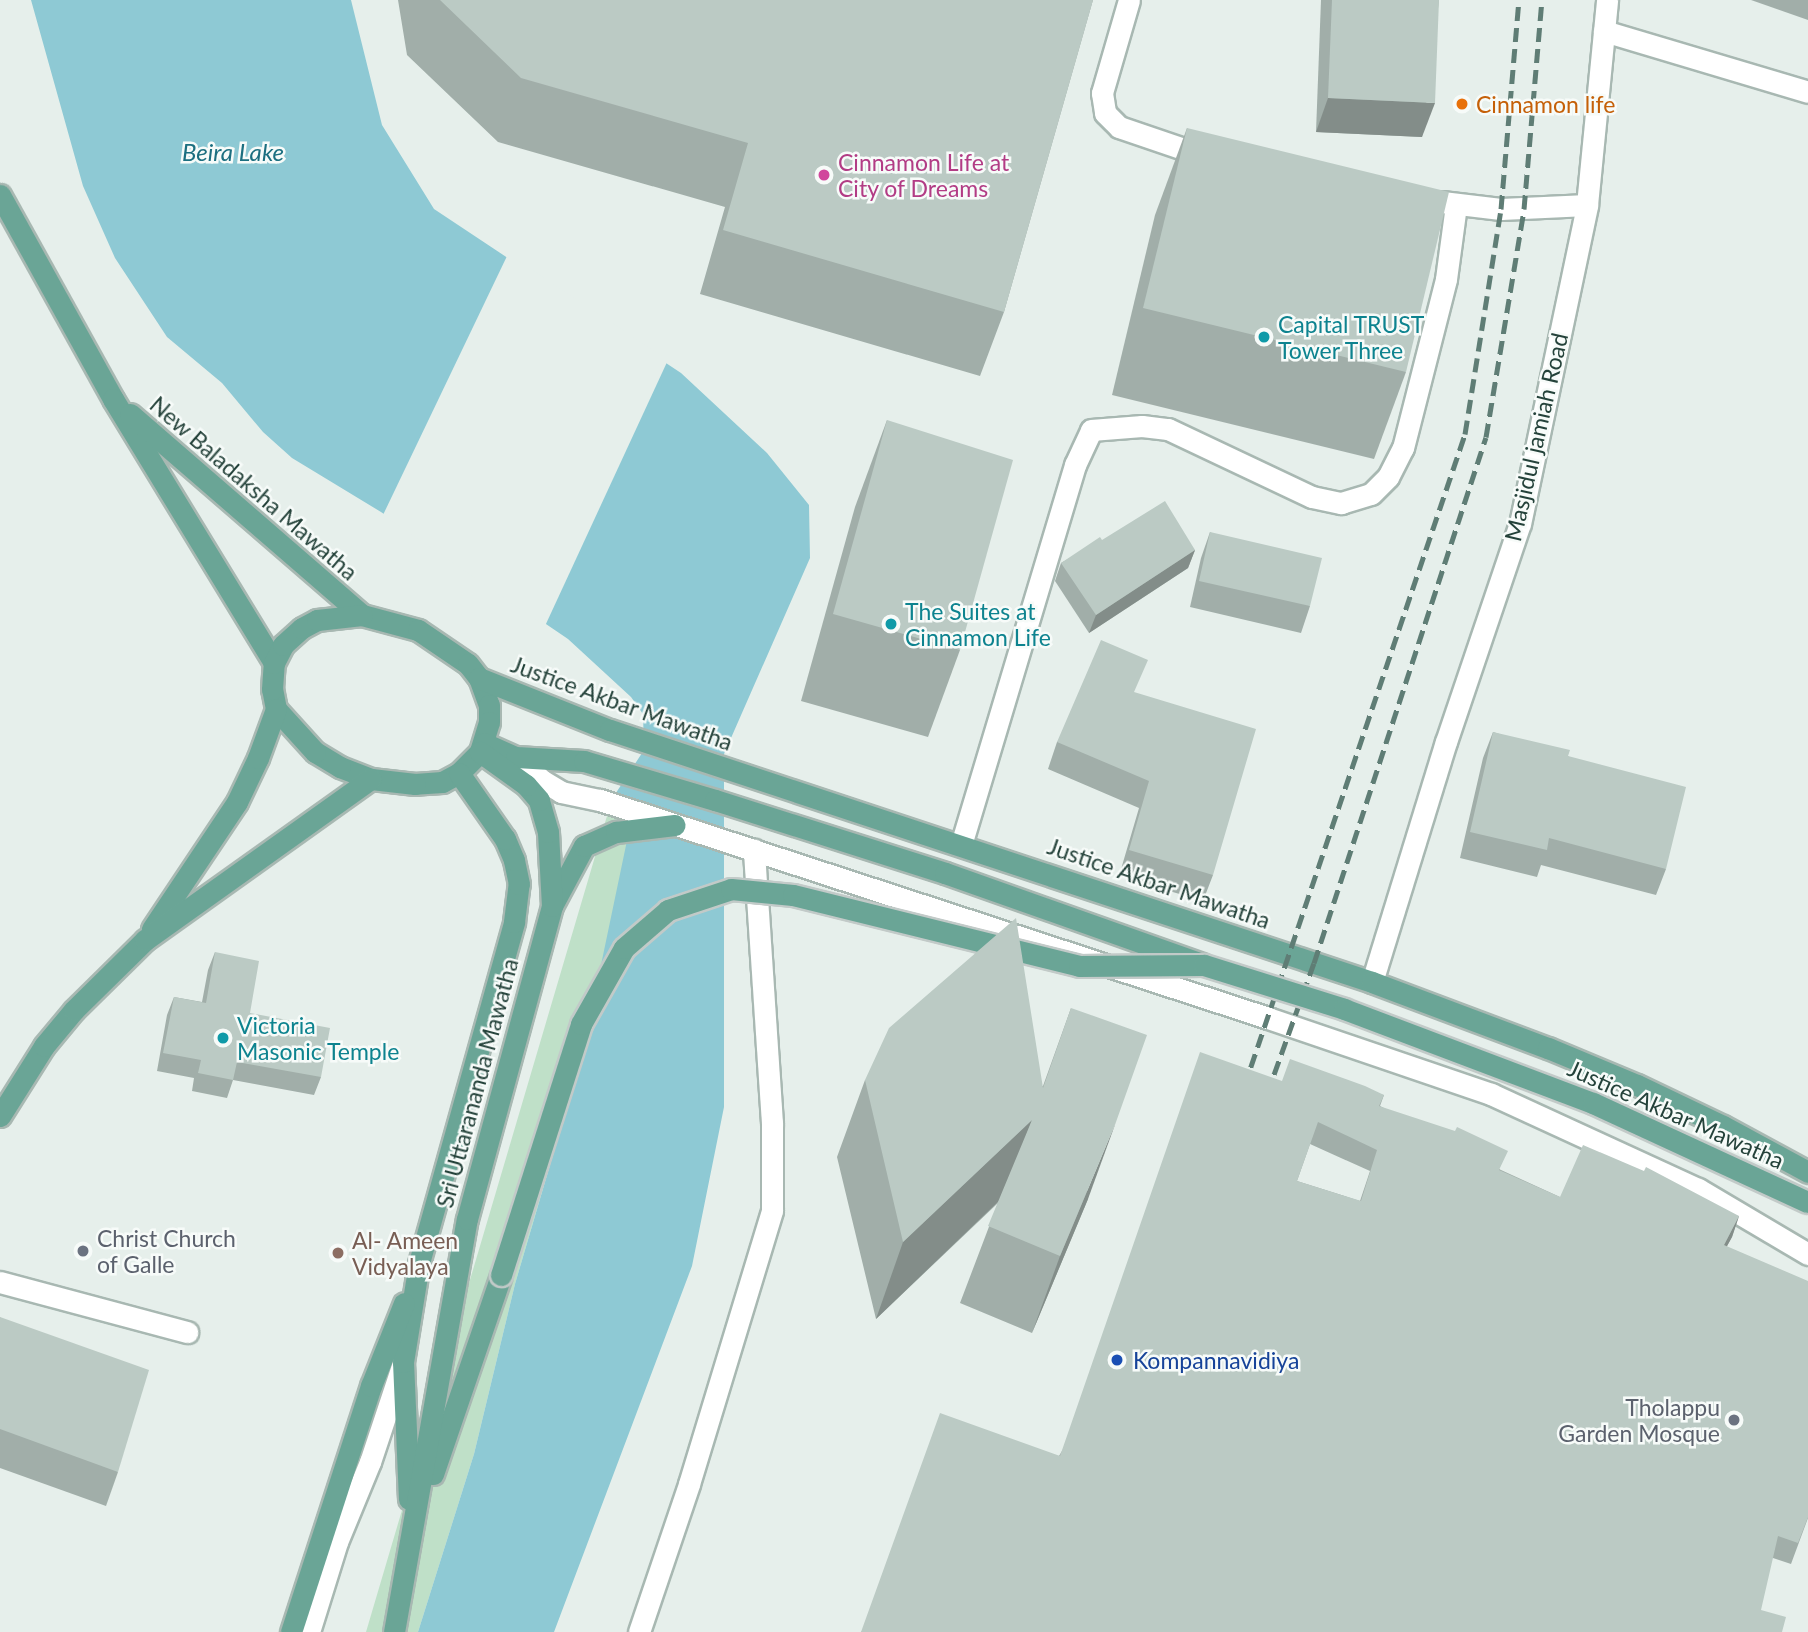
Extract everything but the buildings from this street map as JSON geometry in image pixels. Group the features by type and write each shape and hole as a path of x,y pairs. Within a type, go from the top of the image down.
{"main road":[{"name":"New Baladaksha Mawatha","path":"0,195 113,399 274,663"},
{"name":"New Baladaksha Mawatha","path":"113,399 362,615"},
{"path":"362,615 418,629 468,664 479,678 489,705 489,722 482,747 459,773 442,782 415,784 371,779 340,767 315,751 296,734 276,709 272,689 274,663 283,645 302,628 317,620 362,615"},
{"name":"Justice Akbar Mawatha","path":"479,678 610,730 1372,982 1548,1048 1637,1085 1723,1126 1808,1172"},
{"path":"145,940 237,802 258,758 276,709"},
{"name":"Justice Akbar Mawatha","path":"482,747 516,757 584,761 920,865 1204,965 1344,1009 1593,1103 1807,1203"},
{"name":"Sri Uttarananda Mawatha","path":"394,1632 467,1219 552,906 548,832 538,800 526,785 482,747"},
{"name":"Sri Uttarananda Mawatha","path":"411,1539 403,1362 419,1263 514,922 519,884 514,860 505,839 459,773"},
{"path":"0,1116 44,1046 74,1010 145,940 371,779"},
{"path":"552,906 584,846 616,832 674,825"},
{"path":"411,1539 501,1275 581,1024 624,948 668,910 731,889 793,895 1079,965 1204,965"},
{"path":"291,1632 371,1386 419,1263"}],"street":[{"path":"1129,0 1102,93 1105,113 1119,127 1195,155 1223,160"},
{"name":"Masjidul jamiah Road","path":"1372,982 1446,742 1520,524 1587,205 1607,0"},
{"path":"1604,31 1808,93"},
{"path":"1423,198 1456,205 1524,209 1587,205"},
{"path":"961,845 1074,465 1091,430 1142,426 1168,429 1312,497 1341,503 1371,494 1388,477 1403,448 1446,279 1456,205"},
{"path":"516,757 542,781 561,792 600,800 1268,1018 1491,1094 1698,1189 1808,1254"},
{"path":"639,1632 689,1484 772,1210 772,1123 753,851"},
{"path":"0,1282 187,1332"},
{"path":"309,1632 337,1542 370,1462 403,1362"}],"green space":[{"path":"612,799 634,807 620,884 582,1056 515,1284 474,1454 418,1632 366,1632"}],"water":[{"name":"Beira Lake","path":"31,0 351,0 382,125 434,209 681,373 767,453 809,505 810,558 724,754 724,1107 692,1266 554,1632 418,1632 474,1454 515,1284 582,1056 634,807 612,799 644,750 643,714 631,697 568,639 381,512 292,458 263,432 222,383 167,337 115,258 83,186"}],"pier":[{"path":"508,254 668,360 545,626 383,515"}],"railway":[{"path":"1244,1087 1465,434 1501,209 1519,0"},
{"path":"1267,1094 1314,963 1486,437 1524,209 1542,0"}],"place":[{"name":"Cinnamon life","path":"1462,104"},
{"name":"Cinnamon Life at City of Dreams","path":"824,175"},
{"name":"Capital TRUST Tower Three","path":"1264,337"},
{"name":"The Suites at Cinnamon Life","path":"891,624"},
{"name":"Victoria Masonic Temple","path":"223,1038"},
{"name":"Christ Church of Galle","path":"83,1251"},
{"name":"Al- Ameen Vidyalaya","path":"338,1253"},
{"name":"Kompannavidiya","path":"1117,1360"},
{"name":"Tholappu Garden Mosque","path":"1734,1420"}]}
